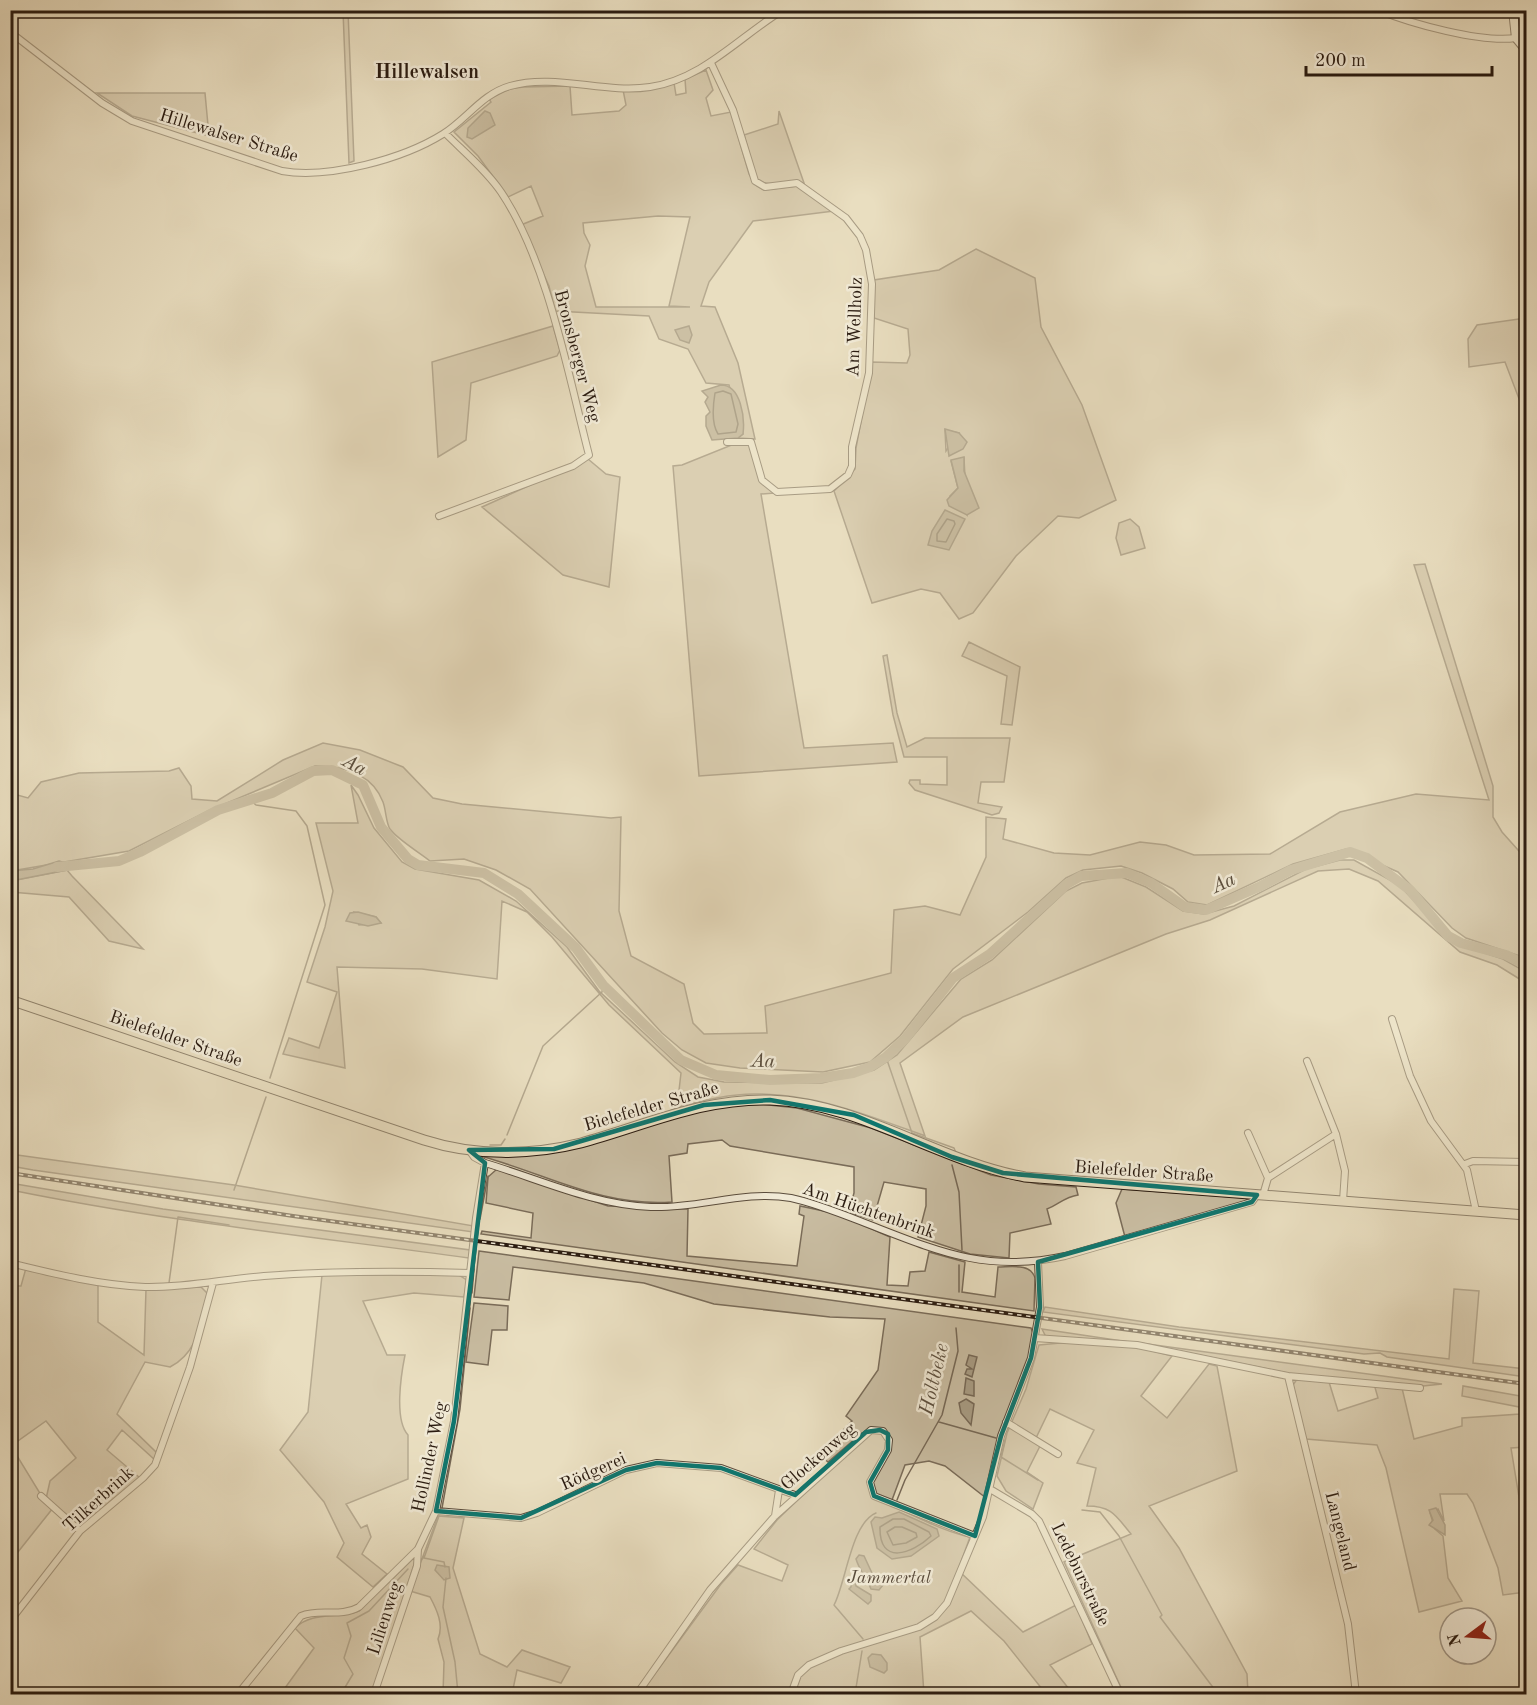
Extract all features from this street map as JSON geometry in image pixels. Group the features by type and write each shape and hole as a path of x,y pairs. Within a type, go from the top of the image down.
{"main road":[{"path":"1513,10 1516,38 1527,50"},
{"name":"Bielefelder Straße","path":"10,1000 424,1140 469,1150 521,1152 554,1149 704,1105 732,1101 771,1100 814,1104 854,1115 952,1157 1014,1175 1081,1183 1527,1215"}],"street":[{"name":"Hillewalser Straße","path":"10,32 102,103 132,121 282,171 306,173 357,167 403,151 445,133 484,99 507,87 534,83 652,87 711,63 783,10"},
{"path":"1378,10 1429,28 1502,39 1516,38"},
{"name":"Am Wellholz","path":"711,63 736,118 755,181 765,187 797,183 846,218 860,236 866,250 872,284 869,373 852,447 852,466 848,475 830,489 777,492 762,480 751,442 727,442"},
{"name":"Bronsberger Weg","path":"439,516 573,466 589,455 537,266 503,195 445,133"},
{"path":"1392,1019 1410,1076 1431,1121 1465,1164 1476,1211"},
{"path":"1307,1061 1336,1134 1345,1172 1343,1201"},
{"path":"1248,1133 1268,1179"},
{"path":"1260,1195 1268,1179 1336,1134"},
{"name":"Am Hüchtenbrink","path":"469,1150 474,1157 485,1163 603,1201 627,1206 670,1206 764,1196 792,1199 966,1259 988,1263 1038,1262 1252,1202 1260,1195"},
{"path":"1465,1164 1473,1161 1527,1162"},
{"name":"Hollinder Weg","path":"238,1695 301,1616 315,1612 340,1614 353,1610 418,1549 436,1511 454,1421 485,1163"},
{"path":"791,1695 798,1675 810,1665 841,1651 920,1627 935,1617 947,1603 975,1536 990,1489 1006,1422 1020,1392 1035,1338 1040,1307 1038,1262"},
{"path":"10,1263 66,1277 110,1284 172,1287 262,1276 339,1272 470,1273"},
{"name":"Tilkerbrink","path":"10,1621 80,1532 155,1465 190,1367 213,1283"},
{"path":"1035,1338 1137,1345 1288,1376 1420,1388"},
{"name":"Langeland","path":"1288,1376 1348,1624 1356,1695"},
{"path":"1006,1422 1058,1454"},
{"name":"Glockenweg","path":"636,1695 711,1590 775,1516 866,1432 880,1430 886,1433 889,1444 870,1482 874,1496 975,1536"},
{"name":"Rödgerei","path":"436,1511 521,1518 537,1513 620,1472 657,1463 721,1468 795,1496"},
{"name":"Ledeburstraße","path":"990,1489 1032,1514 1039,1521 1120,1695"},
{"name":"Glockenweg","path":"775,1516 778,1490"},
{"path":"41,1496 80,1532"},
{"name":"Lilienweg","path":"374,1695 417,1566 418,1549"}],"highlighted area":[{"path":"770,1100 854,1115 952,1157 1003,1173 1257,1195 1252,1202 1038,1262 1040,1307 1031,1358 1001,1436 975,1536 874,1496 870,1482 888,1450 888,1434 880,1430 866,1432 795,1495 721,1468 657,1463 626,1470 521,1518 436,1511 454,1421 485,1163 469,1150 554,1149 704,1105"}],"green space":[{"path":"343,11 348,11 354,161 349,163"},
{"path":"706,70 713,90 706,98 711,116 731,112 749,174 757,186 764,190 797,186 834,211 753,221 709,282 701,306 715,307 738,363 755,439 738,438 743,434 729,385 706,383 688,349 659,339 649,316 555,311 549,286 521,225 543,216 531,186 508,197 478,156 454,132 491,102 489,99 509,89 570,86 572,115 619,111 626,105 623,90 674,83 676,95 686,93 685,79","holes":["658,216 690,217 669,306 690,307 596,307 585,266 590,245 584,233 583,223"]},
{"path":"97,93 205,93 209,136 132,116"},
{"path":"779,111 804,183 792,181 768,183 757,180 744,135 778,124"},
{"path":"976,249 1035,278 1041,327 1082,405 1116,500 1079,518 1058,516 1016,556 973,613 959,619 940,593 921,589 872,603 834,491 855,469 856,448 872,362 907,363 910,355 908,329 874,318 874,280 939,270","holes":["945,430 959,433 946,451","964,458 967,515 950,496 958,488 951,461"]},
{"path":"1526,318 1526,417 1505,362 1469,367 1468,339 1477,325"},
{"path":"553,326 560,350 557,356 471,383 466,440 438,457 432,362"},
{"path":"739,442 749,443 760,481 776,493 761,494 804,748 893,743 897,762 699,776 673,466 682,465"},
{"path":"588,459 606,474 620,477 609,587 563,575 482,507"},
{"path":"1130,519 1139,527 1145,548 1121,555 1116,538 1119,523"},
{"path":"1425,564 1493,786 1493,817 1502,832 1526,859 1526,958 1466,938 1452,928 1398,872 1346,849 1293,864 1207,905 1188,902 1173,889 1142,873 1121,866 1083,870 1066,878 1028,912 953,969 900,1036 870,1062 823,1072 740,1068 706,1063 682,1050 662,1033 530,889 496,870 464,859 430,861 403,841 393,833 389,826 384,805 372,784 346,770 315,766 208,811 129,851 11,871 10,793 28,798 41,782 79,773 169,771 179,768 191,786 192,799 217,801 283,760 323,743 360,750 403,767 433,798 462,804 611,818 621,817 619,911 631,956 684,984 693,1023 704,1034 767,1033 765,1006 891,973 894,910 925,906 960,915 986,857 986,817 1006,819 1003,839 1054,853 1090,855 1140,842 1166,845 1194,855 1270,854 1340,812 1416,794 1489,800 1414,565"},
{"path":"969,642 1020,667 1012,725 1001,724 1007,676 962,656"},
{"path":"887,655 897,713 907,747 925,738 1010,738 1004,782 981,782 978,803 1002,807 999,813 992,815 915,790 909,783 910,780 920,780 920,784 947,785 947,757 904,757 893,715 883,656"},
{"path":"351,785 374,828 402,862 415,869 479,880 516,901 567,947 599,991 675,1062 698,1077 724,1082 822,1083 874,1070 897,1055 961,979 992,960 1066,891 1082,883 1119,876 1146,887 1183,911 1204,914 1234,906 1306,869 1340,860 1354,860 1399,885 1454,943 1503,959 1526,972 1526,983 1497,965 1460,952 1378,881 1349,869 1318,871 1210,920 1166,934 963,1017 900,1063 925,1136 841,1107 798,1097 734,1095 672,1109 678,1099 681,1073 609,1005 552,937 527,912 502,901 497,979 422,969 337,967 345,1068 283,1054 289,1038 319,1048 337,992 307,982 325,927 333,891 316,823 358,823","holes":["354,912 376,917 381,923 359,925"]},
{"path":"67,870 143,949 109,941 69,897 11,892 10,881"},
{"path":"749,1103 797,1108 871,1128 991,1175 1039,1184 1076,1187 1078,1195 1047,1209 1051,1224 1010,1233 1009,1258 970,1254 918,1237 926,1206 926,1189 884,1182 873,1220 849,1212 854,1193 854,1167 730,1146 722,1140 688,1144 687,1153 669,1156 672,1202 622,1200 599,1195 484,1157 484,1155 521,1156 700,1110"},
{"path":"10,1154 234,1185 474,1226 473,1232 33,1170 11,1166"},
{"path":"497,1169 608,1206 688,1209 687,1256 797,1266 804,1216 799,1214 800,1206 838,1214 890,1237 887,1285 908,1286 910,1272 925,1271 929,1252 965,1262 962,1292 995,1297 998,1267 1020,1267 1029,1270 1035,1278 1034,1311 481,1234 482,1231 531,1238 533,1213 486,1203 488,1177"},
{"path":"10,1183 163,1209 470,1250 469,1258 125,1211 11,1190"},
{"path":"1122,1189 1246,1198 1247,1201 1125,1237 1116,1203"},
{"name":"Jammertal","path":"479,1251 1031,1328 1034,1336 1028,1360 1004,1421 986,1498 945,1466 929,1461 905,1465 892,1500 887,1504 938,1527 970,1537 958,1570 1023,1632 1076,1605 1092,1644 1050,1665 1073,1694 1046,1694 1004,1641 971,1611 920,1637 924,1694 640,1694 721,1584 738,1565 782,1581 788,1565 754,1549 777,1520 865,1435 862,1433 828,1462 820,1455 852,1421 846,1416 878,1370 885,1319 830,1317 714,1304 644,1283 513,1267 509,1300 474,1297"},
{"path":"26,1268 98,1285 98,1322 144,1355 146,1289 201,1287 208,1294 197,1336 187,1353 170,1367 145,1362 117,1414 158,1454 155,1460 122,1430 107,1450 140,1478 82,1526 46,1499 50,1481 76,1458 46,1421 11,1446 44,1500 53,1508 10,1562 11,1286 21,1286"},
{"path":"322,1275 459,1275 467,1280 464,1297 414,1293 363,1301 387,1355 405,1355 400,1385 400,1408 401,1419 408,1435 408,1479 346,1504 361,1528 367,1525 371,1537 362,1554 387,1574 373,1587 337,1557 344,1543 324,1502 280,1450 308,1412"},
{"path":"1454,1289 1479,1291 1473,1363 1526,1369 1526,1377 1387,1357 1380,1353 1364,1354 1043,1312 1045,1307 1179,1327 1449,1359"},
{"path":"474,1303 508,1306 507,1330 492,1330 488,1365 466,1362"},
{"path":"1042,1329 1129,1342 1046,1337"},
{"path":"1071,1342 1137,1347 1172,1356 1141,1396 1167,1418 1209,1364 1217,1366 1237,1471 1149,1506 1179,1548 1247,1674 1248,1694 1124,1694 1064,1562 1131,1534 1113,1513 1095,1506 1087,1506 1096,1468 1077,1463 1094,1430 1050,1409 1036,1438 1040,1446 1027,1472 1043,1483 1033,1509 1006,1491 997,1476 1007,1433 1026,1389 1039,1345"},
{"path":"1140,1343 1442,1384 1423,1386 1302,1376"},
{"path":"1297,1379 1329,1382 1338,1411 1378,1398 1374,1384 1402,1388 1414,1439 1462,1426 1462,1418 1520,1414 1519,1407 1462,1396 1463,1386 1526,1397 1526,1447 1511,1448 1526,1540 1526,1592 1503,1595 1498,1568 1473,1503 1467,1494 1440,1494 1444,1521 1438,1509 1430,1513 1435,1529 1443,1536 1448,1578 1462,1601 1419,1612 1386,1468 1377,1445 1306,1439 1293,1385"},
{"path":"438,1516 464,1518 453,1568 480,1654 507,1667 522,1650 570,1667 561,1683 517,1670 512,1694 443,1694 444,1662 438,1639 440,1623 437,1612 430,1597 410,1591"},
{"path":"417,1555 373,1694 285,1694 282,1692 314,1648 295,1628 309,1619 359,1611"}],"water":[{"path":"485,111 490,113 495,125 472,139 467,137 468,128"},
{"path":"689,326 692,335 689,343 680,340 675,330"},
{"path":"721,385 728,386 737,396 742,411 743,434 738,438 712,440 706,426 706,416 710,412 705,402 708,397 702,391"},
{"path":"945,429 959,433 967,442 963,449 949,456"},
{"path":"964,457 964,471 979,508 967,515 949,506 947,500 958,488 951,460"},
{"path":"945,510 965,519 949,550 928,545 932,531"},
{"path":"59,861 69,864 67,870 11,881 11,871 33,869"},
{"path":"358,912 376,917 381,923 368,926 346,921 350,913"},
{"path":"969,1355 977,1357 972,1377 965,1374 967,1369 972,1369 966,1365"},
{"path":"966,1378 974,1381 974,1396 964,1394"},
{"path":"966,1399 974,1404 971,1425 961,1413 959,1403"},
{"path":"1436,1508 1445,1525 1445,1535 1429,1525 1433,1520 1429,1510"},
{"path":"899,1512 937,1529 939,1536 911,1556 892,1559 877,1548 871,1522 875,1517 882,1518"},
{"path":"859,1555 864,1556 872,1573 882,1580 883,1585 879,1590 871,1589 859,1568 856,1559"},
{"path":"437,1565 449,1567 450,1578 444,1580 435,1570"},
{"path":"854,1577 856,1586 871,1595 871,1601 868,1604 849,1589 851,1578"},
{"path":"872,1654 881,1655 887,1663 887,1670 884,1673 870,1667 868,1658"}],"waterway":[{"name":"Aa","path":"57,867 119,861 218,810 272,793 313,771 332,770 363,785 381,827 408,859 418,865 484,873 518,894 576,948 603,985 681,1060 716,1075 770,1080 821,1078 853,1073 870,1067 886,1057 905,1039 953,978 990,954 1067,884 1081,876 1127,873 1151,883 1185,907 1206,910 1291,870 1350,852 1367,858 1410,890 1448,936 1461,943 1506,955 1526,965"},
{"path":"250,800 256,805 296,811 307,826 325,905 270,1078"},
{"path":"507,1135 543,1046 602,992 603,985"},
{"name":"Holtbeke","path":"886,1057 912,1133 954,1148 956,1153"},
{"path":"234,1190 266,1097"},
{"path":"490,1145 501,1145 505,1139"},
{"name":"Holtbeke","path":"952,1165 959,1192 962,1250"},
{"path":"480,1219 488,1176"},
{"path":"169,1283 178,1217 229,1225"},
{"name":"Holtbeke","path":"959,1265 959,1292"},
{"path":"472,1293 474,1269"},
{"path":"442,1508 460,1409 470,1308"},
{"name":"Holtbeke","path":"897,1500 905,1480 942,1415 958,1351 956,1328"},
{"path":"939,1422 996,1438"},
{"path":"1005,1440 1001,1457 1038,1480"},
{"path":"1082,1510 1100,1512 1119,1536 1162,1615 1160,1617 1218,1694"},
{"name":"Holtbeke","path":"863,1639 834,1605 855,1541 861,1528 876,1513"},
{"path":"439,1516 424,1558 444,1562 445,1567"},
{"path":"420,1562 424,1556"},
{"path":"341,1694 353,1674 344,1658 351,1636 347,1623 369,1611 408,1569"},
{"path":"446,1578 443,1607 455,1662 458,1694"},
{"name":"Holtbeke","path":"855,1694 862,1651"}],"railway":[{"path":"10,1173 293,1216 1526,1384"}],"district":[{"name":"Hillewalsen","path":"427,71"}]}
